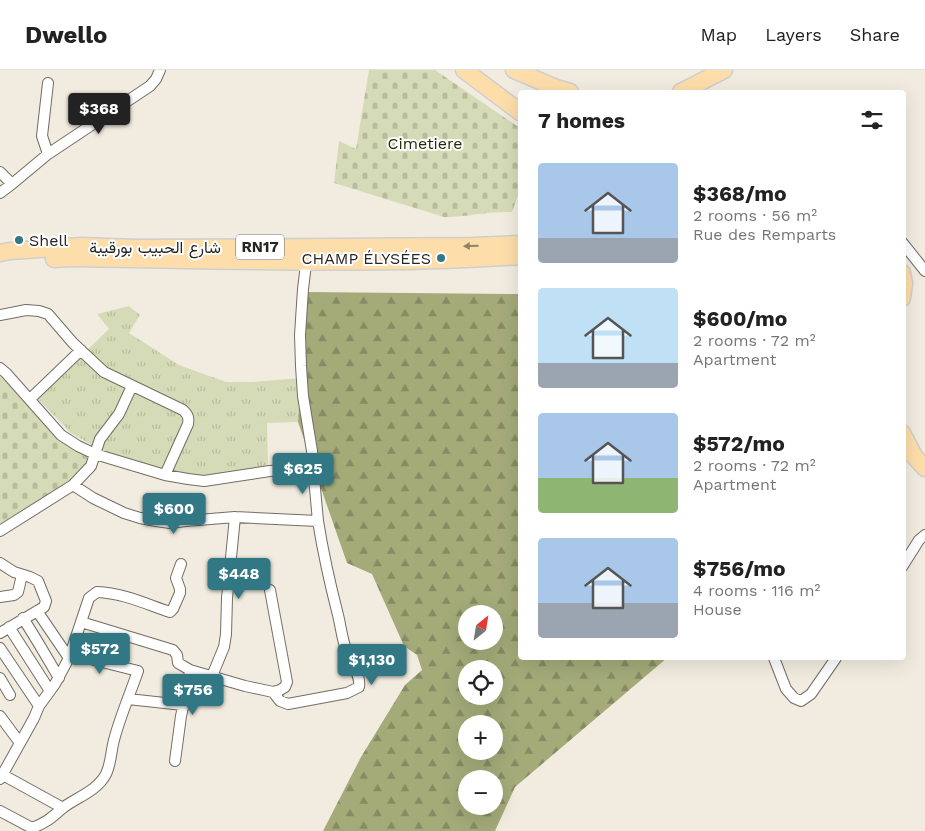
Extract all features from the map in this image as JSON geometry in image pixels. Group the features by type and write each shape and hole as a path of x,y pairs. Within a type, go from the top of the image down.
{"main road":[{"path":"466,70 518,110"},
{"path":"514,70 563,90"},
{"path":"685,90 724,70"},
{"name":"شارع الحبيب بورقيبة","path":"0,264 36,259 307,254 518,244"},
{"name":"شارع الحبيب بورقيبة","path":"0,253 82,246 307,254 344,262 518,256"},
{"path":"906,441 914,456 925,468"}],"street":[{"path":"0,193 48,154 150,86 160,70"},
{"path":"48,83 42,136 48,154"},
{"path":"0,172 12,184"},
{"path":"906,247 923,268"},
{"path":"273,692 280,701 288,704 347,693 359,688 360,685 359,678 342,637 330,584 318,520 312,451 302,396 301,326 307,254"},
{"path":"906,272 923,268"},
{"path":"0,315 26,310 48,314 104,372 188,414 188,424 165,475"},
{"path":"30,399 81,350"},
{"path":"0,368 61,434 78,446 95,454 165,475 204,481 270,471 313,467"},
{"path":"0,531 73,485 91,466 100,439 119,414 132,386"},
{"path":"73,485 93,498 140,518 170,523 235,517 318,520"},
{"path":"212,676 224,647 226,634 227,598 235,517"},
{"path":"906,561 919,540 925,535"},
{"path":"0,563 14,572 38,581 45,597 44,607 5,630 33,665 50,691"},
{"path":"63,808 1,777 70,654 89,598 97,592 114,594 170,612 180,593 176,578 181,564"},
{"path":"0,597 14,595 18,592 22,575"},
{"path":"81,622 173,650 177,655 178,663 190,670 273,692 285,687 287,682 270,590"},
{"path":"0,811 32,828 44,824 63,808 97,786 109,766 114,739 138,671 70,654 37,611"},
{"path":"23,618 58,678"},
{"path":"0,648 40,706"},
{"path":"775,660 786,688 794,698 801,701 811,694 835,660"},
{"path":"175,761 190,670"},
{"path":"0,678 10,695"},
{"path":"128,699 183,705"},
{"path":"0,718 20,743"}],"green space":[{"name":"Cimetiere","path":"369,70 435,70 518,127 518,196 512,212 444,217 334,183 339,141 356,149"},
{"path":"306,292 518,294 518,660 665,660 515,787 503,813 503,770 458,770 458,815 502,815 495,831 323,831 361,757 405,685 422,670 417,655 404,646 372,574 347,563 298,422"},
{"path":"129,306 140,315 129,333 179,365 226,382 301,378 298,422 267,423 268,467 203,478 168,473 142,474 71,433 37,398 109,329 97,314"},
{"path":"0,376 64,442 93,459 76,477 0,527"}],"place":[{"name":"Shell","path":"19,240"},
{"name":"CHAMP ÉLYSÉES","path":"441,258"}]}
